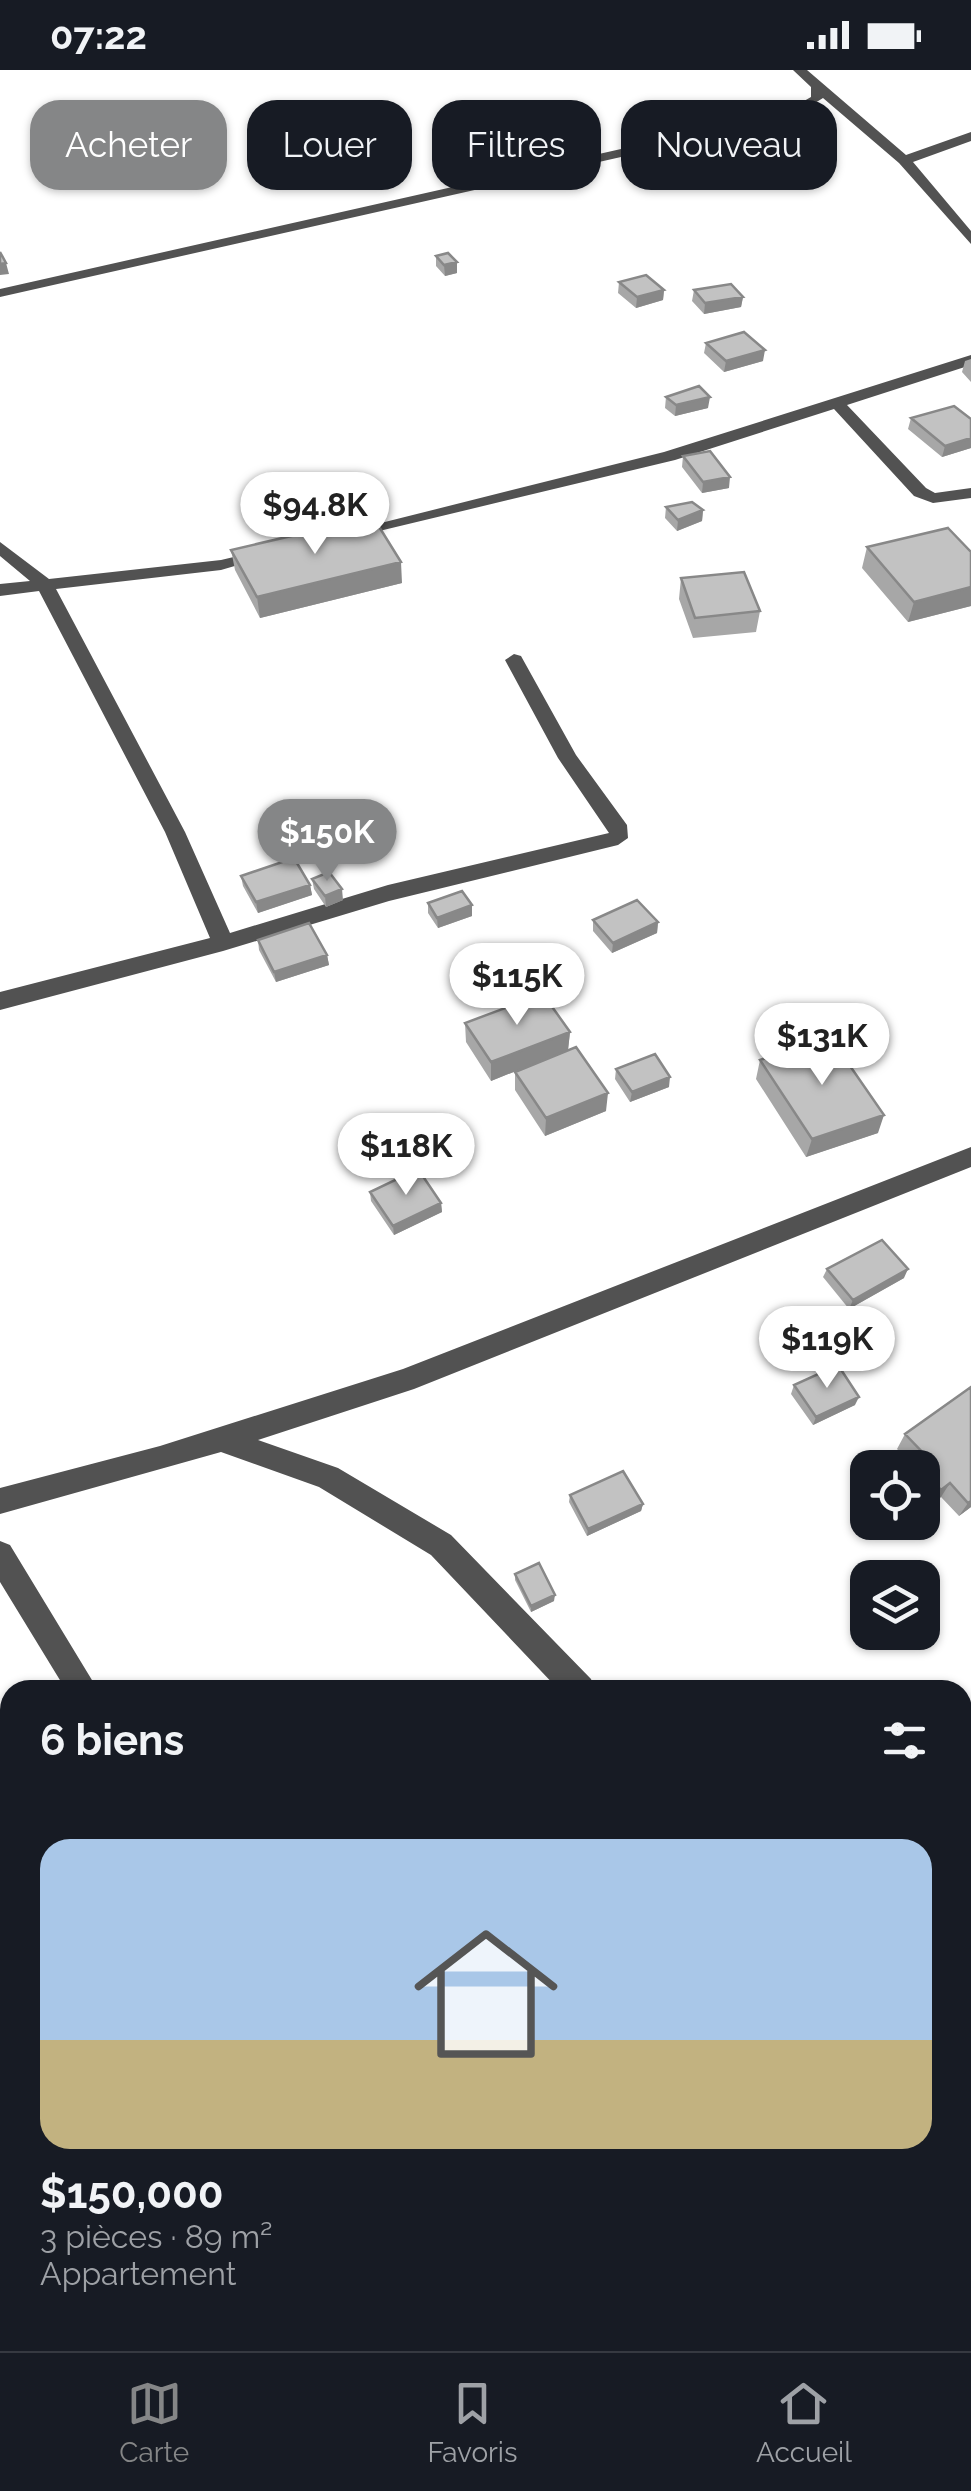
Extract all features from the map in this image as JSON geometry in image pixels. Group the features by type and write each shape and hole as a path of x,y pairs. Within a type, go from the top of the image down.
{"street":[{"path":"799,70 904,160 971,240"},
{"path":"816,100 817,86"},
{"path":"837,122 861,125"},
{"path":"904,160 971,136"},
{"path":"0,293 621,153"},
{"path":"332,538 669,456 971,360"},
{"path":"837,402 920,492 933,498 971,493"},
{"path":"0,547 44,584 176,832 207,898 222,943"},
{"path":"0,590 221,565 277,551"},
{"path":"0,1001 222,943 388,893 618,838 620,830 568,758 514,660"},
{"path":"0,1500 222,1440 405,1380 971,1157"},
{"path":"222,1440 328,1478 441,1545 570,1680"},
{"path":"0,1556 77,1680"}],"building":[{"path":"448,253 457,262 444,265 436,256"},
{"path":"646,275 664,290 637,297 619,282"},
{"path":"731,284 743,297 705,303 694,290"},
{"path":"744,332 765,350 726,361 706,343"},
{"path":"699,386 710,397 676,405 666,397"},
{"path":"954,406 971,419 971,438 945,446 911,418"},
{"path":"710,451 730,477 703,482 683,456"},
{"path":"692,502 703,510 678,520 666,507"},
{"path":"373,517 401,562 257,597 231,550"},
{"path":"948,528 971,552 971,587 914,602 867,547"},
{"path":"744,572 760,611 695,618 681,578"},
{"path":"294,858 310,885 256,902 241,876"},
{"path":"329,872 342,889 325,896 312,879"},
{"path":"462,891 472,905 437,918 428,903"},
{"path":"637,900 658,922 613,943 593,920"},
{"path":"309,923 327,955 274,972 258,940"},
{"path":"543,994 570,1032 491,1062 465,1023"},
{"path":"830,1037 884,1115 812,1139 760,1060"},
{"path":"576,1047 608,1093 546,1118 515,1072"},
{"path":"655,1054 670,1077 632,1092 616,1069"},
{"path":"418,1169 441,1203 393,1226 370,1192"},
{"path":"882,1240 908,1269 853,1300 827,1269"},
{"path":"838,1365 859,1397 816,1417 794,1385"},
{"path":"971,1387 971,1501 968,1503 950,1483 940,1489 940,1450 920,1450 905,1434"},
{"path":"623,1471 643,1504 588,1529 570,1495"},
{"path":"539,1563 555,1595 531,1606 515,1574"}]}
